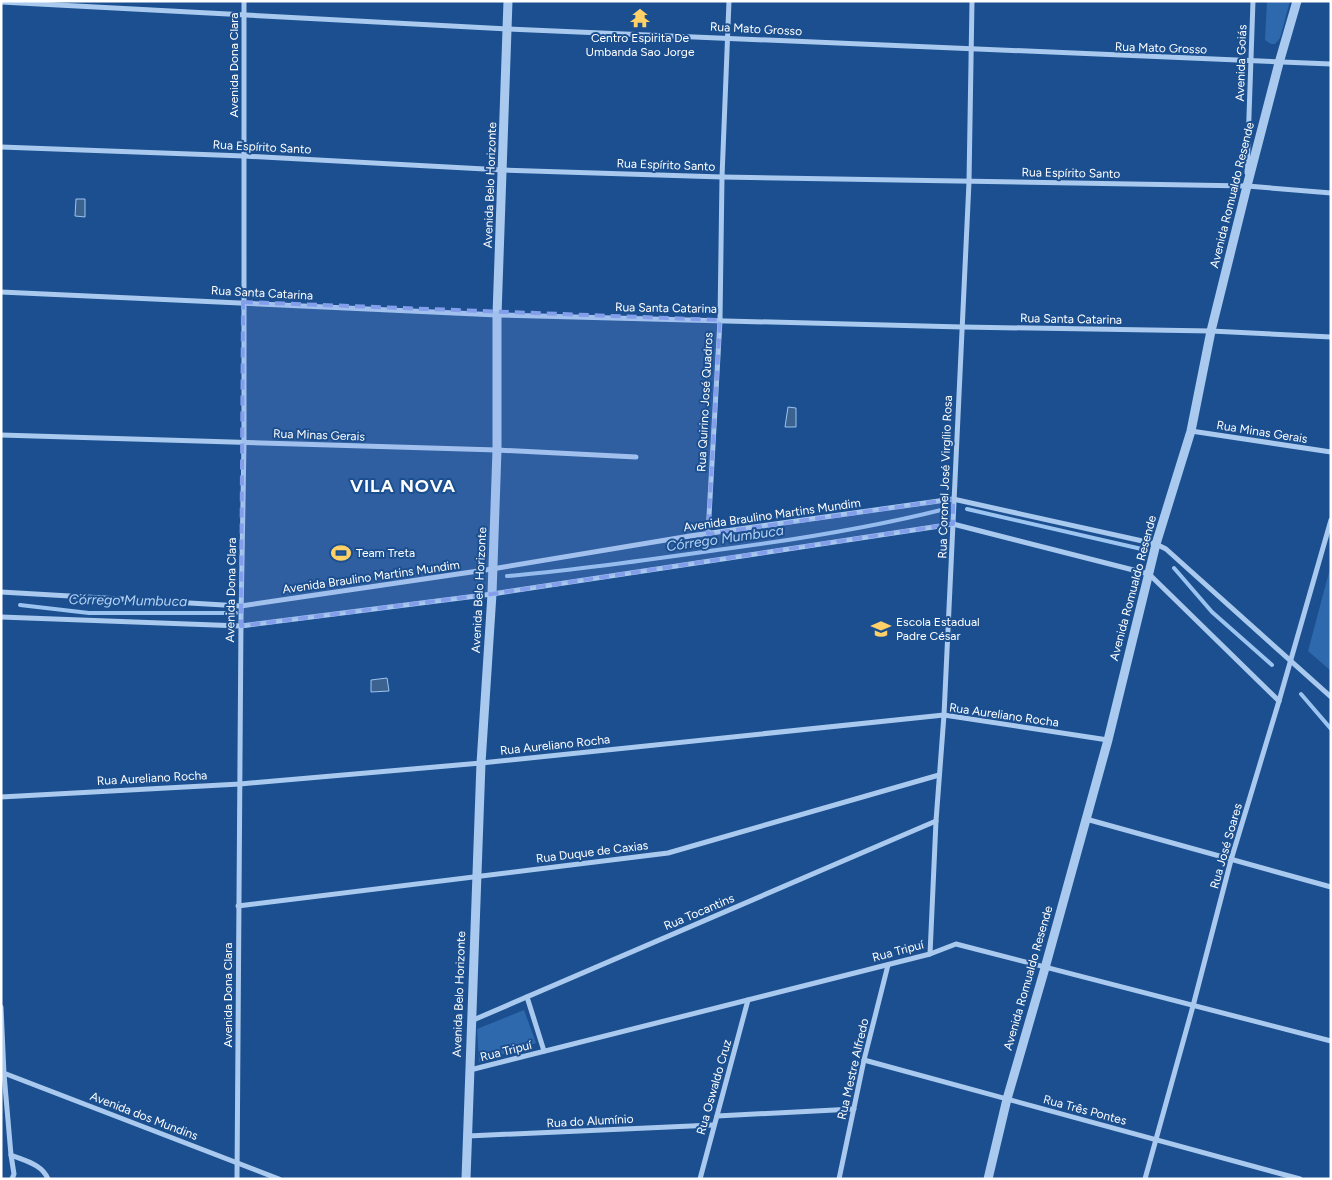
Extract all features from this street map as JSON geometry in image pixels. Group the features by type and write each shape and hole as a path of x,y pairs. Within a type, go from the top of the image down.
{"street":[{"name":"Avenida Dona Clara","path":"237,1179 238,906 244,443 244,1"},
{"name":"Avenida Belo Horizonte","path":"466,1179 470,1021 481,763 492,594 497,450 497,314 508,1"},
{"name":"Rua Quirino José Quadros","path":"708,534 720,320 722,177 729,1"},
{"name":"Rua Coronel José Virgílio Rosa","path":"930,954 936,821 944,715 969,182 972,1"},
{"name":"Avenida Goiás","path":"1246,186 1253,1"},
{"name":"Avenida Romualdo Resende","path":"988,1179 1006,1099 1045,968 1108,740 1156,544 1191,431 1211,331 1246,186 1278,63 1297,1"},
{"name":"Rua Mato Grosso","path":"1,2 508,29 1331,64"},
{"name":"Rua Espírito Santo","path":"1,147 244,156 503,170 722,177 1246,186 1331,193"},
{"name":"Rua Santa Catarina","path":"1,292 497,314 962,327 1211,331 1331,337"},
{"name":"Rua Minas Gerais","path":"1191,431 1331,452"},
{"name":"Rua Minas Gerais","path":"1,435 497,450 636,457"},
{"name":"Avenida Braulino Martins Mundim","path":"1,592 241,606 492,570 708,534 953,499 1156,544 1166,549 1331,697"},
{"name":"Rua José Soares","path":"1145,1179 1231,860 1331,520"},
{"path":"1,617 241,626 492,594 953,524 1149,574 1279,701"},
{"name":"Rua Aureliano Rocha","path":"1,797 240,784 481,763 944,715 1108,740"},
{"name":"Rua Duque de Caxias","path":"238,906 668,853 939,775"},
{"path":"1086,819 1331,887"},
{"name":"Rua Tocantins","path":"470,1021 936,821"},
{"name":"Rua Tripuí","path":"469,1070 930,954 956,944 1331,1041"},
{"name":"Rua Mestre Alfredo","path":"838,1179 864,1060 888,964"},
{"path":"527,997 544,1051"},
{"name":"Rua Oswaldo Cruz","path":"700,1179 748,1000"},
{"path":"1,1007 3,1073 14,1174 12,1179"},
{"name":"Rua Três Pontes","path":"864,1060 1300,1179"},
{"name":"Avenida dos Mundins","path":"3,1073 279,1179"},
{"path":"717,1116 854,1109"},
{"name":"Rua do Alumínio","path":"468,1136 713,1125"},
{"path":"11,1155 38,1166 48,1179"}],"highlighted area":[{"path":"243,302 720,320 708,534 953,499 953,524 492,594 241,626"}],"shaded area":[{"path":"1267,1 1290,1 1280,38 1275,44 1265,40"},
{"path":"76,199 85,199 85,217 75,216"},
{"path":"788,407 796,408 796,427 785,427"},
{"path":"1331,565 1331,671 1308,651"},
{"path":"387,678 389,691 371,692 371,680"},
{"path":"524,1010 536,1043 479,1062 477,1029"}],"waterway":[{"name":"Córrego Mumbuca","path":"507,576 560,571 775,542 860,528 945,509"},
{"name":"Córrego Mumbuca","path":"967,509 1146,550"},
{"name":"Córrego Mumbuca","path":"1174,568 1212,612 1272,665"},
{"name":"Córrego Mumbuca","path":"20,605 89,613 236,613"},
{"name":"Córrego Mumbuca","path":"1301,694 1331,729"}],"place":[{"name":"Centro Espirita De Umbanda Sao Jorge","path":"640,18"},
{"name":"Team Treta","path":"341,553"},
{"name":"Escola Estadual Padre César","path":"881,629"}],"district":[{"name":"VILA NOVA","path":"403,486"}]}
